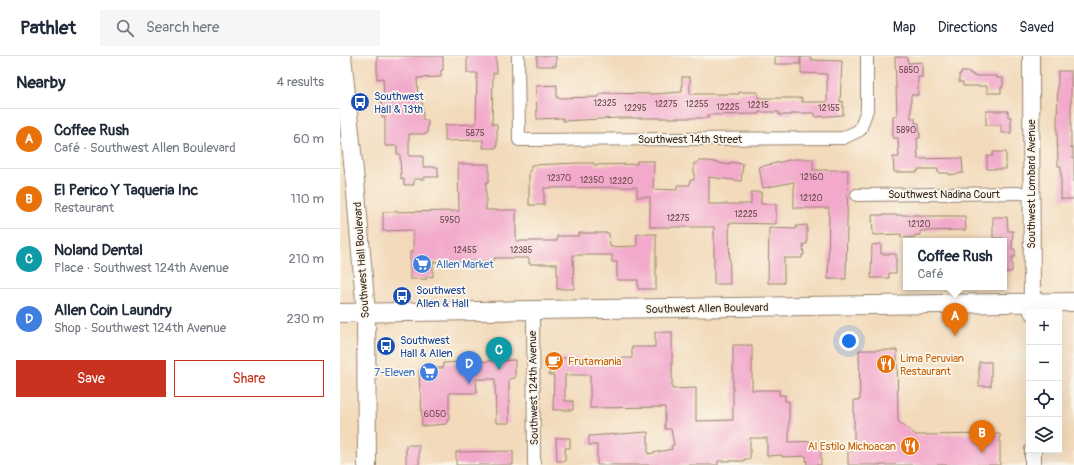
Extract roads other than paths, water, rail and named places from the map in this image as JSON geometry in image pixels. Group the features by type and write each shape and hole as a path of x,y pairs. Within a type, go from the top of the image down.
{"main road":[{"name":"Southwest Hall Boulevard","path":"342,56 342,74 355,181 366,313 367,465"},
{"name":"Southwest Allen Boulevard","path":"340,313 1032,307 1074,302"}],"street":[{"name":"Southwest 14th Street","path":"518,56 519,140 843,138 860,130 867,110 867,56"},
{"name":"Southwest Lombard Avenue","path":"1031,56 1032,307"},
{"name":"Southwest Nadina Court","path":"857,195 1031,193"},
{"name":"Southwest 124th Avenue","path":"532,311 534,465"},
{"path":"1033,453 1033,465"}],"place":[{"name":"Southwest Hall & 13th","path":"360,102"},
{"name":"Allen Market","path":"422,264"},
{"name":"Southwest Allen & Hall","path":"402,296"},
{"name":"Coffee Rush","path":"955,336"},
{"name":"Southwest Hall & Allen","path":"386,346"},
{"name":"Frutamania","path":"554,361"},
{"name":"Lima Peruvian Restaurant","path":"886,364"},
{"name":"Noland Dental","path":"499,370"},
{"name":"7-Eleven","path":"429,372"},
{"name":"Allen Coin Laundry","path":"469,384"},
{"name":"Al Estilo Michoacan","path":"910,446"},
{"name":"El Perico Y Taqueria Inc","path":"982,453"}]}
